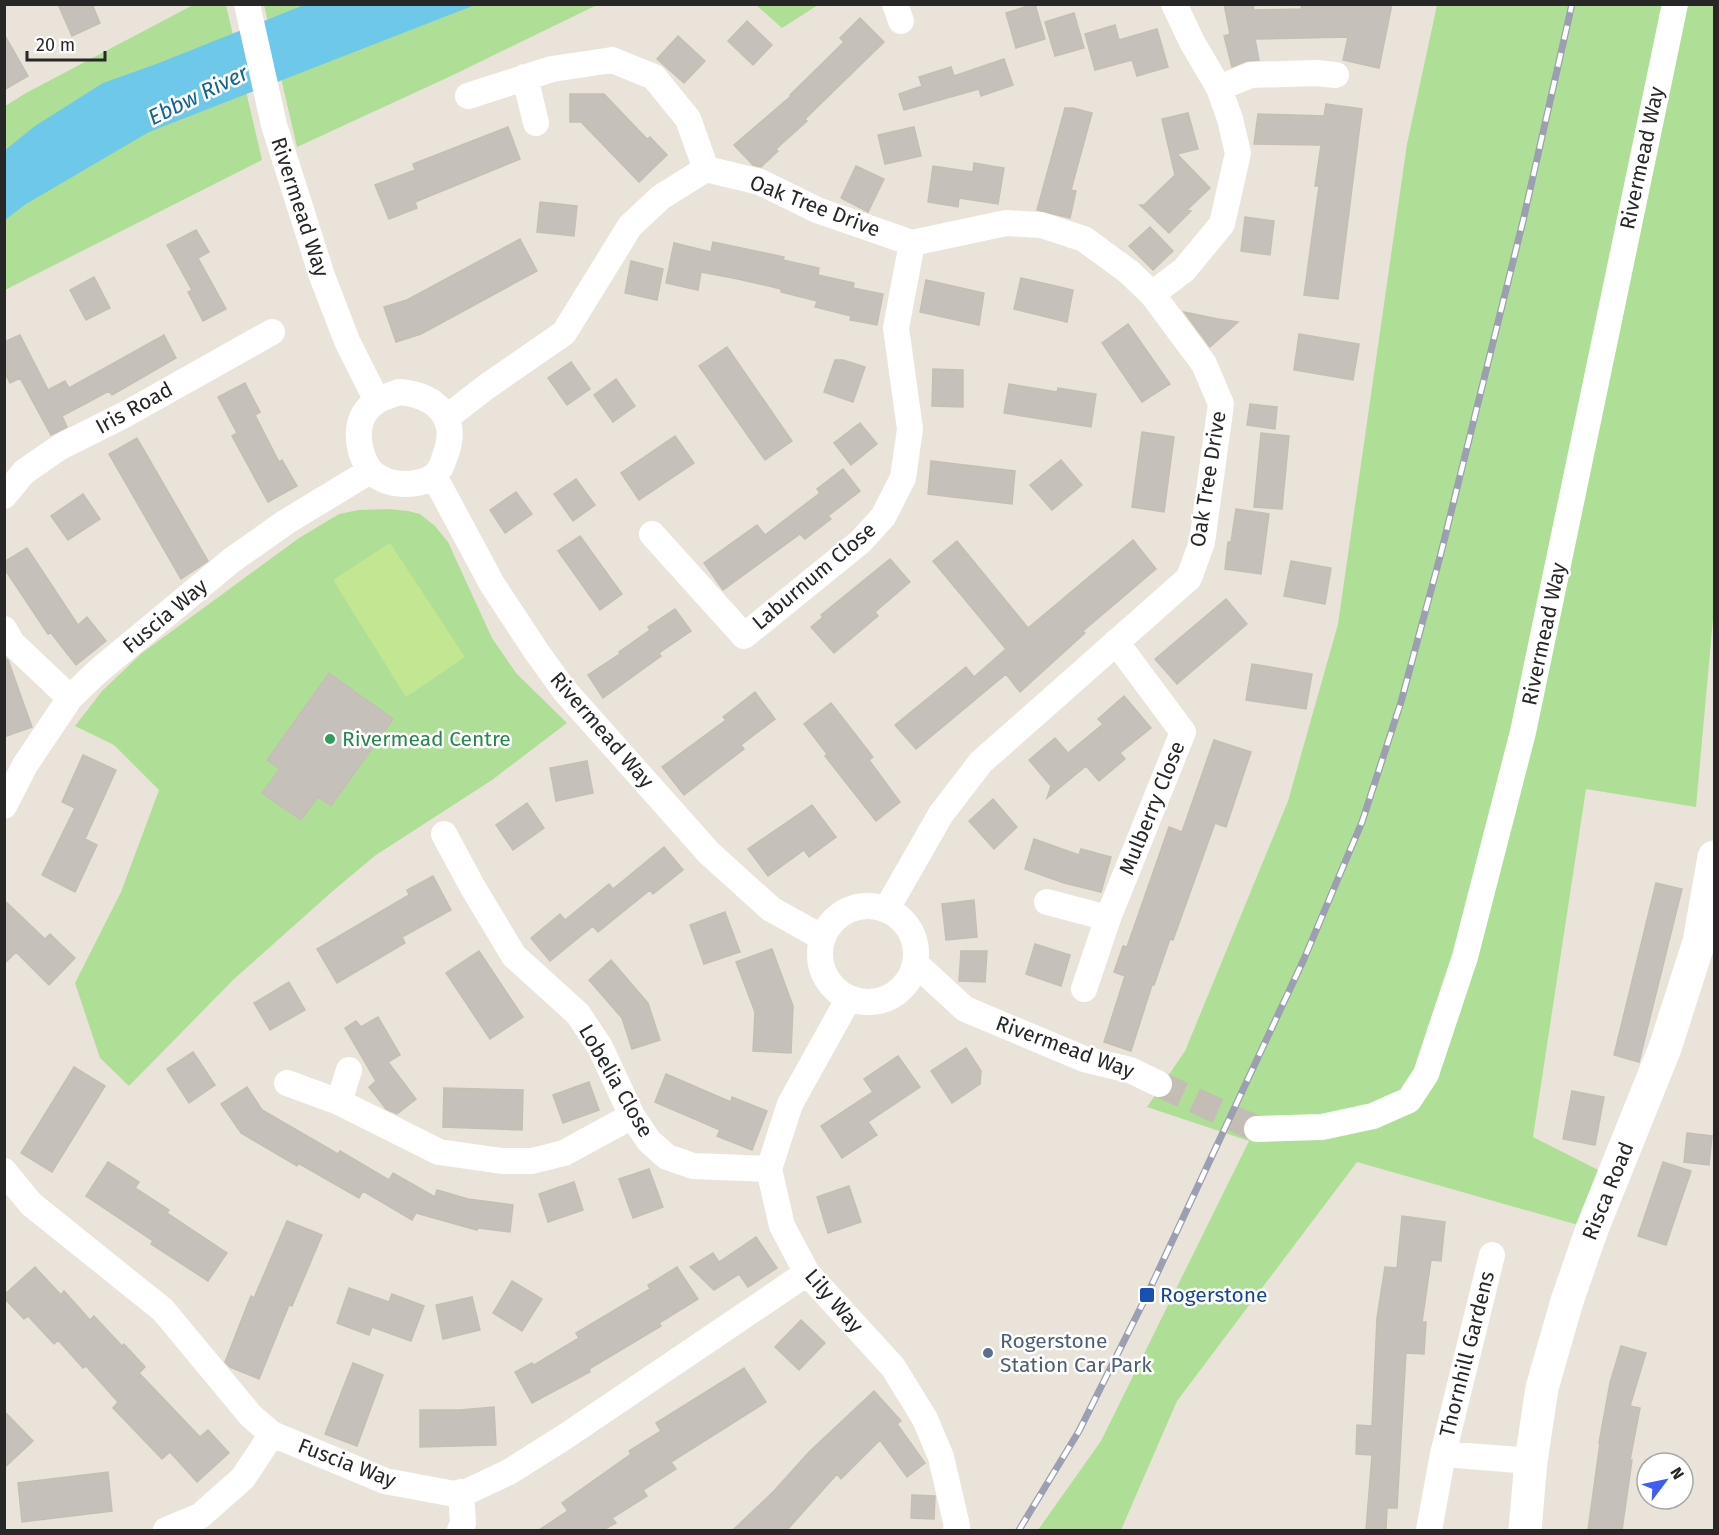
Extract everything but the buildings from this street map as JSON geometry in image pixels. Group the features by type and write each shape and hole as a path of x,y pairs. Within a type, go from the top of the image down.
{"main road":[{"name":"Risca Road","path":"1524,1530 1542,1388 1567,1301 1592,1229 1665,1048 1699,942 1714,857"}],"street":[{"name":"Rivermead Way","path":"247,4 274,125 321,276 347,341 376,401"},
{"path":"1152,294 1184,270 1222,224 1238,153 1230,119 1219,88 1192,42 1174,4"},
{"name":"Rivermead Way","path":"1257,1129 1322,1127 1373,1116 1410,1100 1426,1074 1466,957 1523,732 1675,4"},
{"path":"446,418 564,333 630,226 661,197 706,169 688,119 654,77 612,60 552,69 468,96"},
{"path":"1219,88 1251,75 1273,73 1336,75"},
{"path":"525,77 536,123"},
{"name":"Oak Tree Drive","path":"706,169 760,182 817,210 912,243 1006,223 1041,225 1084,239 1129,272 1152,294 1204,364 1221,404 1202,542 1189,578 1033,719 981,762 941,814 886,909"},
{"name":"Laburnum Close","path":"652,534 744,636 860,542 883,517 903,478 910,429 896,328 912,243"},
{"name":"Iris Road","path":"4,496 24,472 60,447 126,414 272,332"},
{"path":"399,392 414,393 425,397 438,407 446,418 450,445 442,465 434,476 404,485 388,482 370,471 360,453 359,426 366,411 376,401 399,392"},
{"name":"Fuscia Way","path":"4,806 25,765 70,698 97,672 232,560 286,522 370,471"},
{"name":"Rivermead Way","path":"434,476 492,584 564,690 709,853 771,909 823,938"},
{"path":"4,629 12,642 70,698"},
{"name":"Mulberry Close","path":"1084,989 1108,918 1183,732 1116,642"},
{"name":"Lobelia Close","path":"444,834 514,956 578,1014 600,1047 632,1116 649,1141 667,1157 693,1166 769,1169"},
{"path":"1047,902 1108,918"},
{"path":"871,906 886,909 905,923 913,936 915,964 907,982 898,992 878,1001 855,1000 836,990 825,976 820,951 823,938 831,923 841,914 857,907 871,906"},
{"name":"Rivermead Way","path":"915,964 966,1009 1084,1059 1130,1070 1159,1084"},
{"path":"769,1169 790,1104 849,998"},
{"path":"339,1102 349,1070"},
{"path":"287,1083 339,1102 439,1152 502,1161 532,1161 564,1153 632,1116"},
{"name":"Lily Way","path":"769,1169 783,1226 807,1273 893,1367 926,1419 941,1457 956,1530"},
{"name":"Fuscia Way","path":"4,1171 31,1204 164,1310 251,1416 272,1434 385,1481 460,1493"},
{"name":"Thornhill Gardens","path":"1429,1530 1443,1454 1492,1255"},
{"path":"460,1530 464,1523 460,1493 509,1472 566,1436 807,1273"},
{"path":"166,1530 200,1516 243,1478 272,1434"},
{"name":"Thornhill Gardens","path":"1443,1454 1531,1461"}],"green space":[{"path":"193,5 226,5 262,160 5,290 5,106"},
{"path":"264,5 597,5 297,147"},
{"path":"756,5 818,5 782,28"},
{"path":"1437,5 1714,5 1714,608 1696,807 1586,789 1533,1137 1614,1178 1592,1229 1357,1162 1177,1401 1121,1530 1038,1530 1101,1441 1249,1141 1147,1107 1185,1051 1288,801 1338,624 1407,144"},
{"path":"388,509 420,514 435,526 448,542 492,638 516,673 567,723 492,780 376,855 234,979 129,1086 100,1058 75,983 121,892 159,790 114,745 75,726 102,691 142,653 299,538 339,514 359,510"},
{"path":"390,543 465,657 406,697 333,580"}],"water":[{"name":"Ebbw River","path":"304,5 475,5 149,132 26,204 5,220 5,150 35,126 103,83"}],"tunnel":[{"path":"1159,1084 1257,1129"}],"railway":[{"path":"1019,1530 1079,1431 1147,1295 1304,959 1362,822 1401,702 1441,553 1523,221 1572,4"}],"place":[{"name":"Rivermead Centre","path":"330,739"},
{"name":"Rogerstone","path":"1147,1295"},
{"name":"Rogerstone Station Car Park","path":"988,1353"}]}
